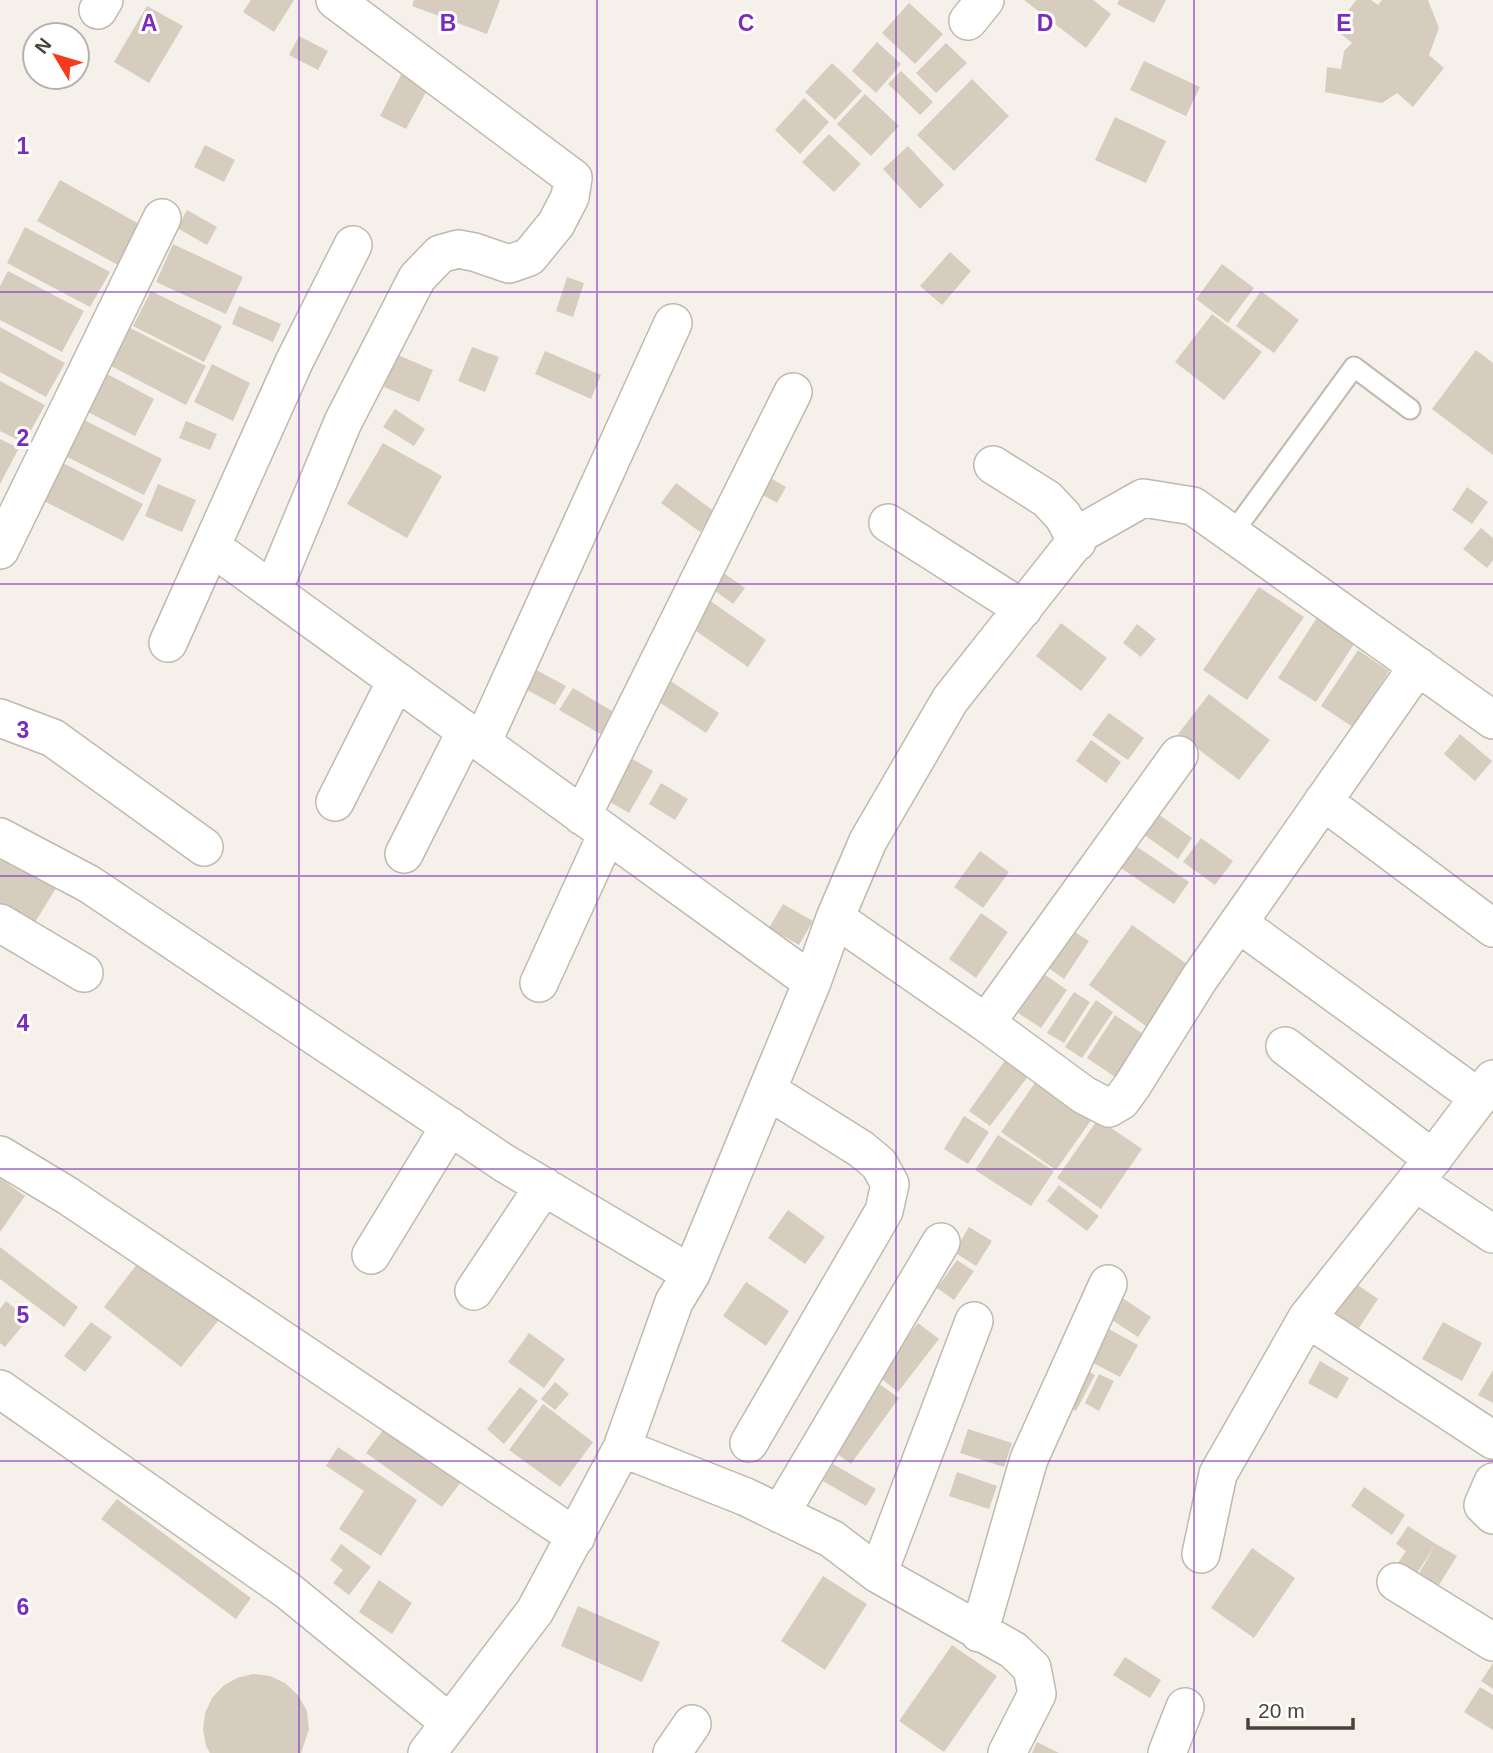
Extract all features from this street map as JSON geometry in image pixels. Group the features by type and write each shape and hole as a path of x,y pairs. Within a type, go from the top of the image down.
{"street":[{"path":"273,590 343,422 417,278 440,254 458,249 509,264 529,257 556,224 570,197 573,178 335,0"},
{"path":"0,550 162,218"},
{"path":"169,643 294,362 353,245"},
{"path":"404,854 474,737 673,323"},
{"path":"539,983 595,825 793,392"},
{"path":"993,465 1047,499 1063,516 1077,542"},
{"path":"427,1753 535,1611 622,1448 674,1302 691,1274 868,841 950,700 1083,532 1143,498 1193,506 1493,720"},
{"path":"888,523 1023,609"},
{"path":"212,547 812,982"},
{"path":"835,918 1084,1095 1109,1108 1121,1101 1132,1086 1199,979 1418,666"},
{"path":"335,802 396,681"},
{"path":"0,718 52,738 204,847"},
{"path":"986,1023 1179,755"},
{"path":"1324,801 1493,929"},
{"path":"0,837 89,884 504,1163 691,1274"},
{"path":"0,923 85,973"},
{"path":"1201,1553 1218,1474 1307,1318 1486,1088 1238,923"},
{"path":"1285,1046 1493,1234"},
{"path":"749,1443 884,1211 890,1184 879,1164 861,1149 767,1090"},
{"path":"371,1255 450,1126"},
{"path":"0,1155 68,1196 576,1537"},
{"path":"474,1292 544,1186"},
{"path":"780,1514 941,1242"},
{"path":"979,1633 1029,1459 1108,1284"},
{"path":"1307,1318 1493,1440"},
{"path":"878,1574 974,1321"},
{"path":"0,1389 287,1590 450,1723"},
{"path":"622,1448 746,1497 832,1539 878,1574 1013,1650 1032,1668 1037,1694 1007,1753"},
{"path":"1493,1482 1483,1505 1493,1515"},
{"path":"1396,1582 1493,1642"},
{"path":"1167,1753 1185,1707"}],"lane":[{"path":"1232,534 1354,367 1410,409"}],"building":[{"path":"251,0 294,0 274,32 243,12"},
{"path":"414,0 500,0 487,34 412,6"},
{"path":"1024,0 1093,0 1111,14 1086,48"},
{"path":"1119,0 1166,0 1154,23 1117,4"},
{"path":"1356,0 1371,0 1378,5 1382,0 1428,0 1439,28 1429,55 1444,68 1413,107 1397,93 1382,103 1325,92 1327,67 1341,69 1344,51 1352,43 1335,29"},
{"path":"909,3 943,34 915,64 882,33"},
{"path":"147,6 183,26 149,83 114,62"},
{"path":"299,36 328,51 318,70 289,55"},
{"path":"877,42 901,64 876,93 852,71"},
{"path":"946,43 967,63 936,93 916,73"},
{"path":"1144,61 1200,87 1186,116 1130,90"},
{"path":"832,63 862,91 835,120 805,92"},
{"path":"405,67 432,81 406,129 380,116"},
{"path":"901,71 933,102 920,115 888,84"},
{"path":"972,79 1009,116 954,171 917,135"},
{"path":"865,94 899,126 871,156 837,124"},
{"path":"804,98 829,122 800,154 775,130"},
{"path":"1115,117 1166,141 1146,183 1095,160"},
{"path":"829,134 861,164 834,192 802,162"},
{"path":"205,145 235,160 224,182 194,167"},
{"path":"908,146 944,185 920,209 883,169"},
{"path":"60,180 141,225 118,265 37,221"},
{"path":"187,210 217,227 207,245 177,228"},
{"path":"25,227 110,272 90,307 7,263"},
{"path":"173,244 243,277 226,314 156,282"},
{"path":"950,252 971,271 942,305 920,286"},
{"path":"1222,264 1254,288 1228,323 1196,299"},
{"path":"8,271 84,311 62,352 0,320 0,286"},
{"path":"567,277 584,283 573,317 556,311"},
{"path":"151,291 222,326 204,362 133,326"},
{"path":"1261,291 1299,320 1274,353 1236,326"},
{"path":"239,306 281,324 273,342 232,324"},
{"path":"1212,314 1262,352 1224,400 1175,362"},
{"path":"0,327 65,363 46,397 0,372"},
{"path":"130,328 206,366 186,405 111,366"},
{"path":"472,347 499,357 485,392 458,381"},
{"path":"1476,350 1493,363 1493,455 1432,409"},
{"path":"545,351 601,375 591,399 535,374"},
{"path":"398,355 433,370 419,402 384,387"},
{"path":"212,364 250,383 233,421 194,402"},
{"path":"98,369 154,399 135,436 78,407"},
{"path":"0,381 45,405 24,443 0,431"},
{"path":"395,409 425,429 414,446 383,427"},
{"path":"80,418 162,459 144,495 61,454"},
{"path":"186,421 217,434 210,450 179,438"},
{"path":"0,439 19,448 0,484"},
{"path":"383,443 442,476 407,538 347,504"},
{"path":"55,459 143,504 123,541 36,497"},
{"path":"765,475 786,487 777,503 756,491"},
{"path":"676,483 715,512 700,532 661,503"},
{"path":"158,484 196,500 182,532 145,516"},
{"path":"1467,487 1488,502 1472,524 1452,510"},
{"path":"1481,528 1493,538 1493,560 1487,568 1463,549"},
{"path":"718,569 745,588 733,604 707,585"},
{"path":"1259,587 1304,617 1247,700 1203,670"},
{"path":"702,595 766,640 748,667 683,622"},
{"path":"1320,613 1358,638 1316,702 1278,678"},
{"path":"1061,623 1107,658 1081,691 1036,656"},
{"path":"1137,624 1156,639 1141,657 1123,643"},
{"path":"1358,650 1389,671 1353,727 1321,706"},
{"path":"527,665 566,686 555,705 516,684"},
{"path":"663,676 719,713 706,733 650,696"},
{"path":"573,688 617,714 604,736 559,710"},
{"path":"1209,694 1270,740 1239,780 1178,734"},
{"path":"1109,713 1144,738 1128,760 1092,735"},
{"path":"1460,734 1492,761 1475,781 1444,754"},
{"path":"1091,740 1121,762 1106,783 1076,761"},
{"path":"624,754 653,771 629,813 600,796"},
{"path":"661,783 688,799 675,820 649,804"},
{"path":"1151,809 1192,838 1178,859 1136,829"},
{"path":"1201,838 1233,861 1215,885 1183,862"},
{"path":"1127,840 1189,882 1174,904 1112,862"},
{"path":"0,842 61,880 29,932 0,914"},
{"path":"980,851 1009,872 983,908 954,887"},
{"path":"783,904 813,921 799,945 769,928"},
{"path":"981,913 1008,932 976,978 949,959"},
{"path":"1132,925 1194,969 1150,1029 1089,985"},
{"path":"1067,927 1089,941 1064,979 1043,964"},
{"path":"1044,974 1067,990 1041,1028 1018,1013"},
{"path":"1074,992 1090,1002 1064,1043 1047,1033"},
{"path":"1096,1000 1113,1012 1082,1058 1065,1047"},
{"path":"1115,1015 1143,1034 1115,1077 1087,1058"},
{"path":"1006,1059 1029,1075 990,1126 969,1111"},
{"path":"1041,1074 1097,1112 1056,1170 1001,1132"},
{"path":"964,1116 989,1132 968,1164 944,1149"},
{"path":"1098,1119 1142,1149 1101,1209 1057,1178"},
{"path":"998,1135 1054,1171 1031,1206 975,1170"},
{"path":"0,1178 25,1196 0,1232"},
{"path":"1059,1185 1099,1216 1087,1231 1047,1201"},
{"path":"788,1210 825,1237 805,1264 768,1238"},
{"path":"969,1227 992,1241 976,1266 954,1252"},
{"path":"0,1247 78,1307 64,1327 0,1279"},
{"path":"144,1255 222,1316 181,1367 104,1307"},
{"path":"957,1260 974,1271 954,1300 937,1288"},
{"path":"1352,1281 1378,1299 1353,1337 1327,1319"},
{"path":"746,1282 789,1311 766,1346 723,1316"},
{"path":"1118,1295 1151,1317 1138,1337 1104,1315"},
{"path":"6,1301 28,1319 5,1347 0,1343 0,1309"},
{"path":"91,1322 112,1337 85,1372 64,1356"},
{"path":"1443,1322 1482,1343 1462,1381 1422,1359"},
{"path":"918,1323 939,1339 898,1392 878,1376"},
{"path":"1100,1324 1138,1345 1120,1377 1082,1357"},
{"path":"529,1333 565,1359 544,1388 508,1362"},
{"path":"1320,1361 1349,1378 1337,1399 1308,1383"},
{"path":"1076,1365 1095,1375 1076,1411 1057,1401"},
{"path":"1493,1370 1493,1403 1478,1395"},
{"path":"1099,1374 1114,1381 1099,1411 1085,1403"},
{"path":"555,1382 569,1394 555,1410 541,1399"},
{"path":"878,1383 899,1398 851,1464 830,1449"},
{"path":"520,1387 538,1401 504,1444 487,1429"},
{"path":"543,1404 593,1442 560,1487 509,1450"},
{"path":"388,1423 464,1478 442,1507 366,1453"},
{"path":"968,1429 1012,1443 1004,1467 960,1453"},
{"path":"338,1447 417,1500 381,1556 339,1529 364,1491 326,1466"},
{"path":"833,1464 876,1489 866,1506 823,1481"},
{"path":"957,1472 997,1486 989,1509 949,1496"},
{"path":"1364,1487 1405,1515 1392,1535 1351,1506"},
{"path":"117,1499 251,1598 236,1619 101,1519"},
{"path":"1408,1526 1436,1544 1408,1587 1390,1575 1406,1551 1396,1544"},
{"path":"341,1544 371,1567 349,1595 333,1583 343,1570 330,1560"},
{"path":"1436,1544 1457,1556 1429,1601 1410,1589"},
{"path":"1252,1548 1295,1578 1254,1638 1211,1608"},
{"path":"823,1576 867,1604 825,1670 781,1641"},
{"path":"379,1580 412,1603 392,1634 359,1612"},
{"path":"578,1606 660,1642 642,1682 561,1646"},
{"path":"952,1645 997,1676 944,1752 899,1721"},
{"path":"1125,1657 1161,1680 1150,1698 1113,1675"},
{"path":"1493,1663 1493,1689 1481,1681"},
{"path":"253,1674 270,1676 285,1683 298,1695 307,1711 309,1729 301,1753 210,1753 203,1729 205,1713 212,1698 223,1686 237,1678"},
{"path":"1480,1687 1493,1695 1493,1730 1464,1712"},
{"path":"1037,1742 1059,1753 1032,1753"}]}
